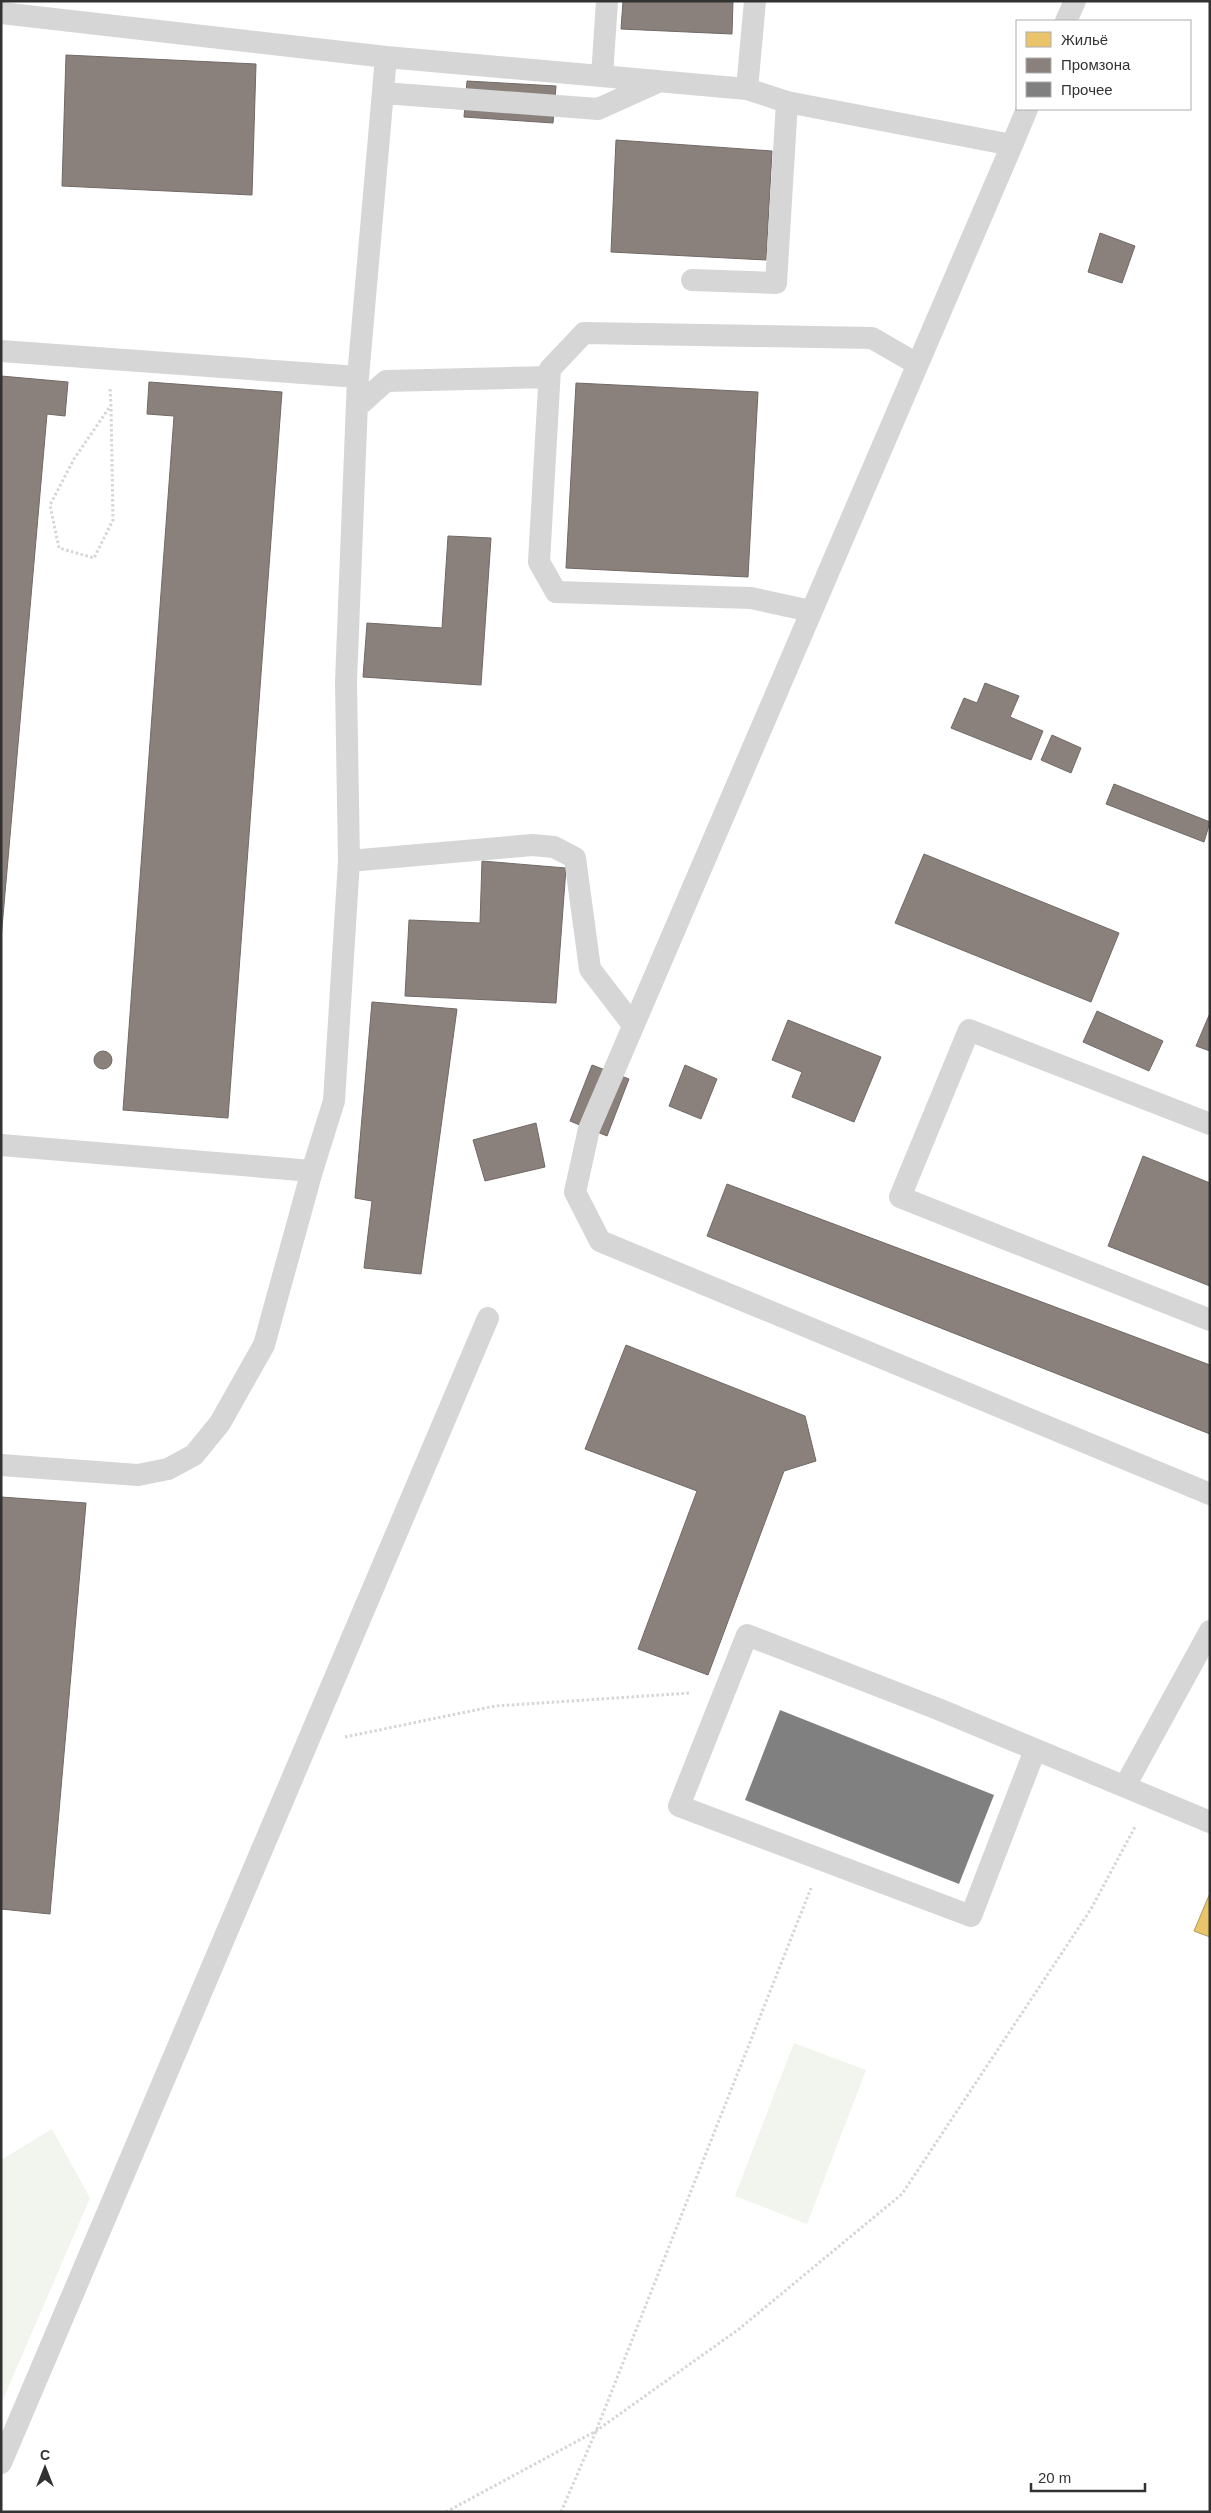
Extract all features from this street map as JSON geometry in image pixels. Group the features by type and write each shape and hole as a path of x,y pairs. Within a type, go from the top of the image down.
{"lane":[{"path":"602,76 606,1"},
{"path":"747,89 755,1"},
{"path":"1066,20 1075,1"},
{"path":"1,13 386,57 747,89 786,102 1012,144"},
{"path":"1,1465 138,1475 168,1469 194,1455 220,1423 264,1345 312,1171 334,1101 350,861 346,682 358,377 386,57"},
{"path":"383,93 598,109 658,81"},
{"path":"692,280 776,283 786,102"},
{"path":"1027,110 589,1129 575,1192 600,1241 1210,1494"},
{"path":"811,611 751,598 556,592 539,562 548,377 550,369 584,333 872,338 917,364"},
{"path":"1,351 358,377"},
{"path":"357,407 386,381 548,377"},
{"path":"350,861 532,845 554,847 575,858 590,969 633,1025"},
{"path":"1210,1124 969,1030 900,1197 1210,1320"},
{"path":"1,1145 312,1171"},
{"path":"1,2463 488,1318"},
{"path":"1125,1786 1210,1631"},
{"path":"1035,1750 970,1916 679,1806 747,1635 938,1709 1210,1822"}],"path":[{"path":"110,359 111,405 113,520 94,558 59,548 50,505 74,459 111,405"},
{"path":"313,1730 344,1737 495,1706 724,1691"},
{"path":"446,2512 596,2431 739,2329 902,2194 1091,1909 1151,1797"},
{"path":"561,2512 596,2431 822,1860"}],"shaded area":[{"path":"794,2043 866,2070 807,2224 735,2196"},
{"path":"52,2129 90,2198 1,2404 1,2160"}],"building: Жильё":[{"path":"1210,1893 1210,1937 1194,1931"}],"building: Промзона":[{"path":"623,1 733,1 732,34 621,29"},
{"path":"66,55 256,64 252,195 62,186"},
{"path":"467,81 556,86 553,123 464,117"},
{"path":"616,140 772,151 766,260 611,252"},
{"path":"1100,233 1135,246 1122,283 1088,272"},
{"path":"1,376 68,382 65,416 47,414 1,939"},
{"path":"149,382 282,392 228,1118 123,1110 174,416 147,414"},
{"path":"576,383 758,392 748,577 566,568"},
{"path":"448,536 491,538 481,685 363,677 367,623 442,628"},
{"path":"985,683 1019,696 1010,717 1043,731 1031,760 951,728 964,698 977,703"},
{"path":"1052,735 1081,748 1071,773 1041,760"},
{"path":"1114,784 1210,822 1204,842 1106,804"},
{"path":"924,854 1119,933 1091,1002 895,923"},
{"path":"482,861 566,868 556,1003 405,996 409,920 480,923"},
{"path":"372,1002 457,1009 421,1274 364,1268 372,1201 355,1198"},
{"path":"1097,1011 1163,1041 1149,1071 1083,1042"},
{"path":"1210,1013 1210,1051 1196,1046"},
{"path":"788,1020 881,1057 854,1122 792,1097 802,1072 772,1060"},
{"path":"103,1051 109,1054 112,1060 109,1066 103,1069 97,1066 94,1060 97,1054"},
{"path":"592,1065 629,1079 607,1136 570,1121"},
{"path":"685,1065 717,1079 701,1119 669,1106"},
{"path":"536,1123 545,1167 485,1181 473,1140"},
{"path":"1143,1156 1210,1183 1210,1286 1108,1246"},
{"path":"727,1184 1210,1365 1210,1434 707,1236"},
{"path":"626,1345 805,1416 816,1461 784,1471 708,1675 638,1649 697,1491 585,1449"},
{"path":"1,1497 86,1503 50,1914 1,1909"}],"building: Прочее":[{"path":"780,1710 994,1795 959,1884 745,1800"}]}
